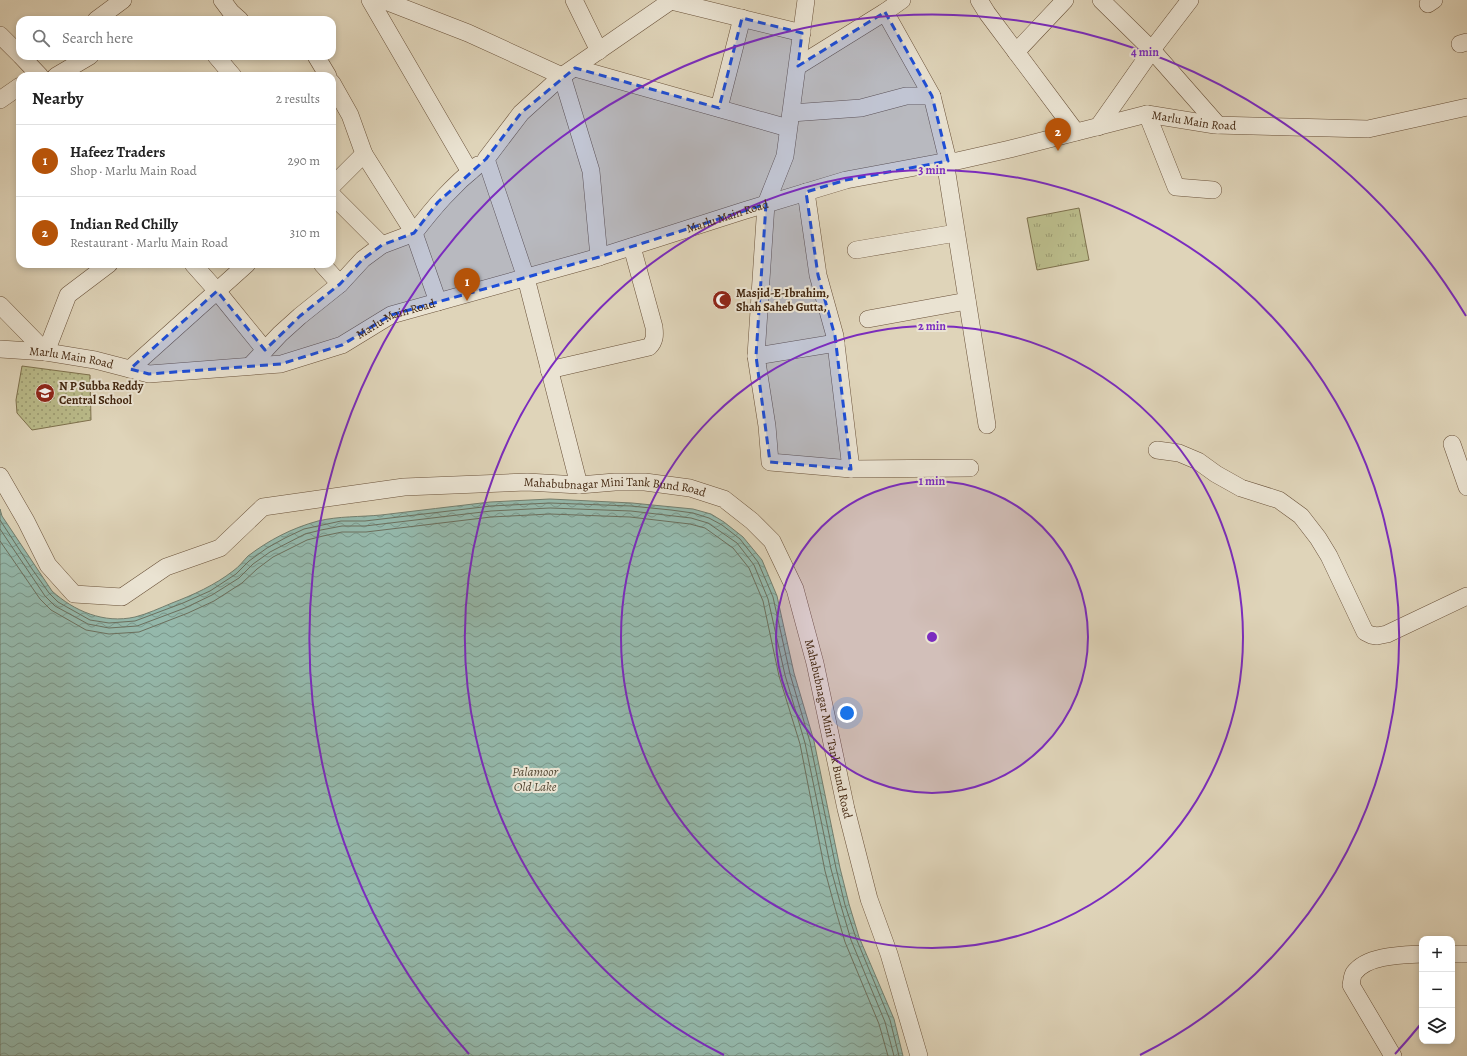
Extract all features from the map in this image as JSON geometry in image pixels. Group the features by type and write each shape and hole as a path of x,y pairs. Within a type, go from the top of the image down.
{"street":[{"path":"101,16 123,0"},
{"path":"222,0 236,16"},
{"path":"370,0 470,172"},
{"path":"383,0 568,72 719,108 790,121 861,108 906,96 932,96"},
{"path":"574,0 599,50"},
{"path":"250,366 280,334 340,284 363,259 382,245 414,233 438,202 486,159 521,113 568,72 670,0 802,33"},
{"path":"806,0 785,156 766,204 756,356 767,426 770,462 851,470 970,468"},
{"path":"798,66 902,0"},
{"path":"979,0 987,13 1076,132"},
{"path":"1016,52 1065,0"},
{"path":"1101,0 1152,50 1218,125"},
{"path":"1098,127 1152,50 1190,0"},
{"path":"885,12 932,96 947,161 956,233 987,425"},
{"path":"719,108 742,18"},
{"path":"0,35 16,52"},
{"path":"24,60 35,72"},
{"path":"63,72 83,60"},
{"path":"219,60 230,72"},
{"path":"318,60 326,72"},
{"path":"568,72 591,171 599,258"},
{"path":"0,100 16,89"},
{"path":"336,90 350,115 364,154 414,233 438,302"},
{"name":"Marlu Main Road","path":"0,349 46,352 95,360 150,374 281,364 342,345 390,315 599,258 766,204 846,180 995,153 1147,114 1218,125 1368,129 1467,107"},
{"path":"1147,114 1176,187 1213,190"},
{"path":"336,182 364,154"},
{"path":"486,159 526,278 579,485"},
{"path":"806,192 818,275 835,336 851,470"},
{"path":"336,199 382,245"},
{"path":"856,250 956,233"},
{"path":"549,370 649,347 653,344 655,336 654,327 632,247"},
{"path":"0,305 46,352 68,295 104,268"},
{"path":"197,268 265,350"},
{"path":"130,369 243,268"},
{"path":"326,268 340,284"},
{"path":"868,319 967,301"},
{"path":"756,356 836,343"},
{"path":"1452,444 1467,487"},
{"path":"1157,450 1178,453 1198,462 1241,488 1279,500 1301,516 1318,538 1329,556 1358,619 1365,632 1371,635 1378,636 1387,634 1467,596"},
{"name":"Mahabubnagar Mini Tank Bund Road","path":"0,476 26,521 48,565 74,594 122,597 166,567 220,548 263,507 404,488 527,482 579,485 615,482 645,482 690,488 724,499 752,521 772,541 795,590 815,663 846,809 869,899 889,954 919,1056"},
{"path":"1393,1056 1351,985 1354,973 1361,966 1373,960 1419,954"},
{"path":"1455,954 1467,954"}],"highlighted area":[{"path":"885,12 932,96 948,161 846,180 806,192 818,275 835,336 851,469 770,462 756,356 766,204 599,257 391,315 342,345 281,364 149,374 130,369 217,291 265,350 300,316 340,284 363,259 382,245 414,233 438,202 486,159 521,113 575,68 719,108 742,18 802,33 798,66"}],"green space":[{"path":"1079,208 1089,260 1037,270 1027,218"},
{"name":"N P Subba Reddy Central School","path":"22,366 90,375 91,420 32,430 17,413 16,400"}],"water":[{"name":"Palamoor Old Lake","path":"550,499 632,503 693,509 711,514 743,537 762,560 777,596 794,673 814,741 840,868 849,904 859,937 894,1019 903,1056 0,1056 0,509 2,516 52,591 70,604 90,614 112,619 123,619 149,613 204,589 219,581 237,568 248,556 264,545 299,527 318,521 334,518 381,515 490,502"}],"place":[{"name":"Indian Red Chilly","path":"1058,151"},
{"name":"Masjid-E-Ibrahim, Shah Saheb Gutta,","path":"722,300"},
{"name":"Hafeez Traders","path":"467,301"},
{"name":"N P Subba Reddy Central School","path":"45,393"}]}
